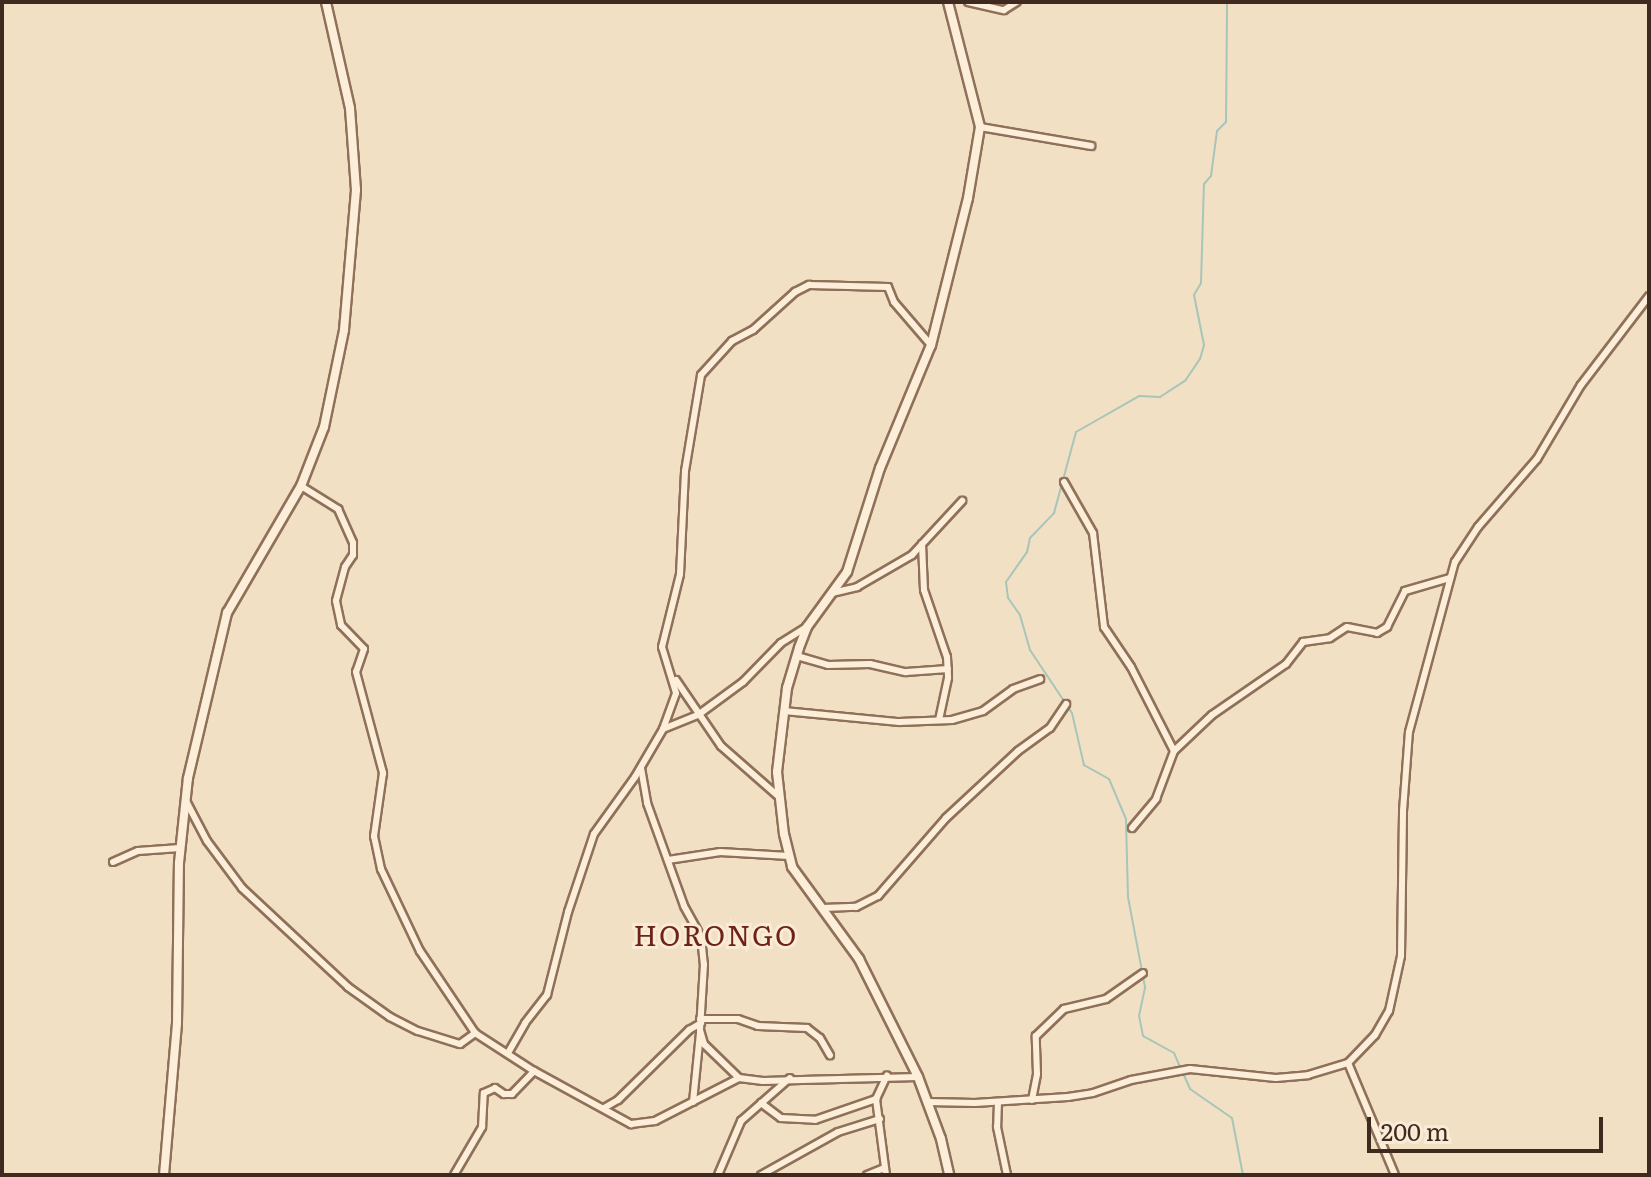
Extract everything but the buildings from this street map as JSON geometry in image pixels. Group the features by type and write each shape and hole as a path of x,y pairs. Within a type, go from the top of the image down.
{"street":[{"path":"164,1175 177,1023 180,848 192,758 227,613 301,486 324,427 344,330 356,210 350,108 326,2"},
{"path":"948,2 980,127 968,198 931,345 880,468 847,572 807,627 797,656 784,711 777,772 789,856 797,877 854,949 918,1077 949,1175"},
{"path":"968,2 1004,10 1017,2"},
{"path":"980,127 1091,146"},
{"path":"779,797 721,746 673,677 662,647 680,574 685,471 697,384 701,375 732,341 753,330 795,292 809,285 888,287 894,302 931,345"},
{"path":"928,1102 998,1102 1093,1093 1190,1069 1291,1078 1348,1063 1384,1024 1401,956 1405,755 1450,578 1465,543 1537,459 1581,385 1649,296"},
{"path":"1064,482 1093,533 1104,627 1131,667 1174,751"},
{"path":"301,486 338,509 353,543 353,555 345,567 336,601 341,625 364,649 356,666 356,680 383,773 374,836 381,869 420,951 475,1033 591,1104 636,1124 655,1121 739,1078 918,1077"},
{"path":"832,593 857,587 912,555 962,501"},
{"path":"922,544 924,590 945,647 948,669 939,720"},
{"path":"1132,828 1156,799 1174,751 1212,715 1286,664 1303,642 1330,638 1347,627 1377,633 1387,627 1405,591 1450,578"},
{"path":"663,729 698,715 743,682 781,643 807,627"},
{"path":"797,656 828,665 870,664 906,672 948,669"},
{"path":"508,1053 525,1023 547,995 568,912 594,834 641,768 663,729 675,702 673,677"},
{"path":"784,711 899,722 939,720 983,711 1013,689 1040,679"},
{"path":"823,908 856,907 878,896 946,818 1018,751 1050,728 1066,704"},
{"path":"641,768 647,803 704,951 693,1102"},
{"path":"186,801 214,852 242,888 348,987 390,1017 418,1031 460,1044 475,1033"},
{"path":"113,862 138,851 180,848"},
{"path":"668,860 720,852 789,856"},
{"path":"1032,1100 1037,1074 1036,1036 1064,1009 1106,999 1143,973"},
{"path":"604,1108 618,1100 689,1030 700,1024 738,1019 758,1026 807,1028 820,1038 830,1055"},
{"path":"700,1024 705,1047 739,1078"},
{"path":"1348,1063 1395,1175"},
{"path":"454,1175 482,1127 484,1093 495,1088 512,1094 534,1071"},
{"path":"867,1175 885,1172 876,1099 887,1075"},
{"path":"718,1175 734,1132 751,1110 790,1078"},
{"path":"761,1103 781,1118 815,1120 876,1099"},
{"path":"998,1102 997,1127 1007,1175"},
{"path":"761,1175 838,1132 880,1119"}],"waterway":[{"path":"1180,1067 1174,1053 1143,1036 1139,1016 1145,987 1128,897 1126,819 1109,779 1084,765 1072,713 1030,650 1020,615 1008,598 1006,582 1027,552 1030,538 1054,513 1076,432 1139,396 1160,397 1185,381 1200,359 1204,345 1194,295 1201,283 1204,184 1211,176 1217,131 1226,122 1227,2"},
{"path":"1183,1073 1190,1089 1232,1118 1243,1175"}],"district":[{"name":"HORONGO","path":"716,934"}]}
